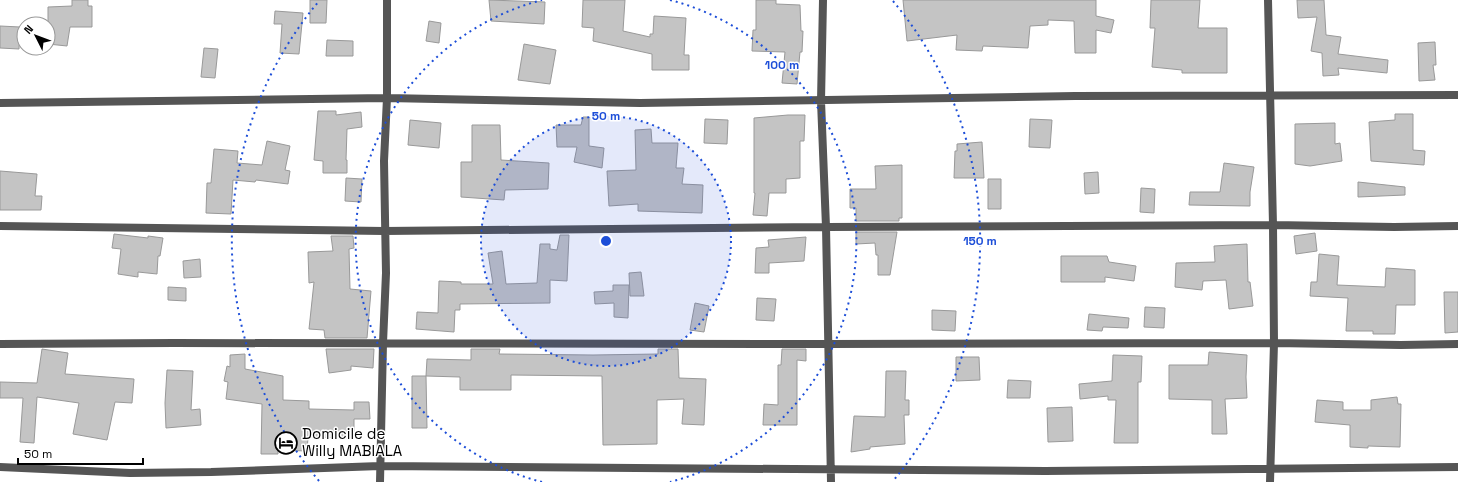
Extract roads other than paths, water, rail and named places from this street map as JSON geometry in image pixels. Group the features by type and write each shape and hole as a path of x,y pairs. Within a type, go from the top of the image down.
{"street":[{"path":"380,482 386,273 384,231 384,161 387,98 387,0"},
{"path":"823,0 821,101 826,227 827,344 831,482"},
{"path":"1268,0 1274,343 1270,482"},
{"path":"0,103 387,98 640,103 1075,96 1458,95"},
{"path":"0,226 384,231 826,227 1273,225 1394,227 1458,226"},
{"path":"0,344 174,342 1458,344"},
{"path":"0,467 130,473 211,472 380,466 1045,471 1458,467"}],"place":[{"name":"Domicile de Willy MABIALA","path":"286,443"}]}
